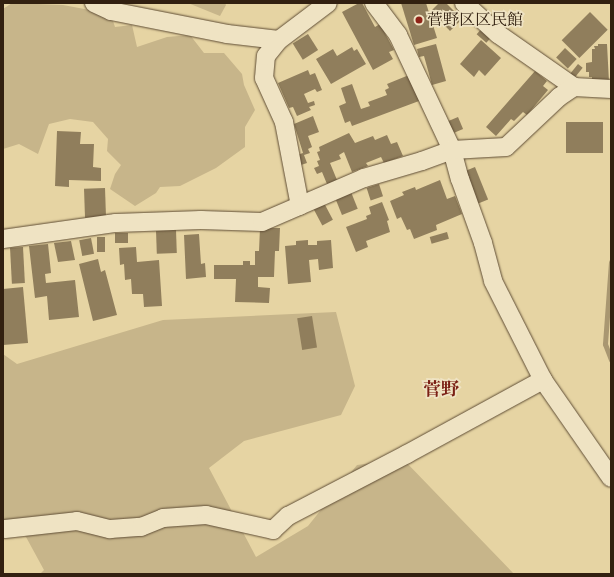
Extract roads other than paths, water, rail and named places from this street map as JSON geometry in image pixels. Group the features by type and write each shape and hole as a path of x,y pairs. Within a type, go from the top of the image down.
{"street":[{"path":"94,3 111,10 219,33 279,40"},
{"path":"300,206 284,122 264,78 266,56 279,40 328,3"},
{"path":"374,3 398,35 452,150 460,179 483,243 493,281 543,380 611,478"},
{"path":"464,3 498,34 574,87 611,89"},
{"path":"3,239 116,223 201,220 262,222 364,178 422,161 452,150 506,147 559,97 574,87"},
{"path":"5,529 77,521 110,529 141,527 163,518 206,515 273,530 288,516 407,454 543,380"}],"waterway":[{"path":"611,262 605,344 611,360"}],"place":[{"name":"菅野区区民館","path":"419,20"}],"district":[{"name":"菅野","path":"441,389"}]}
